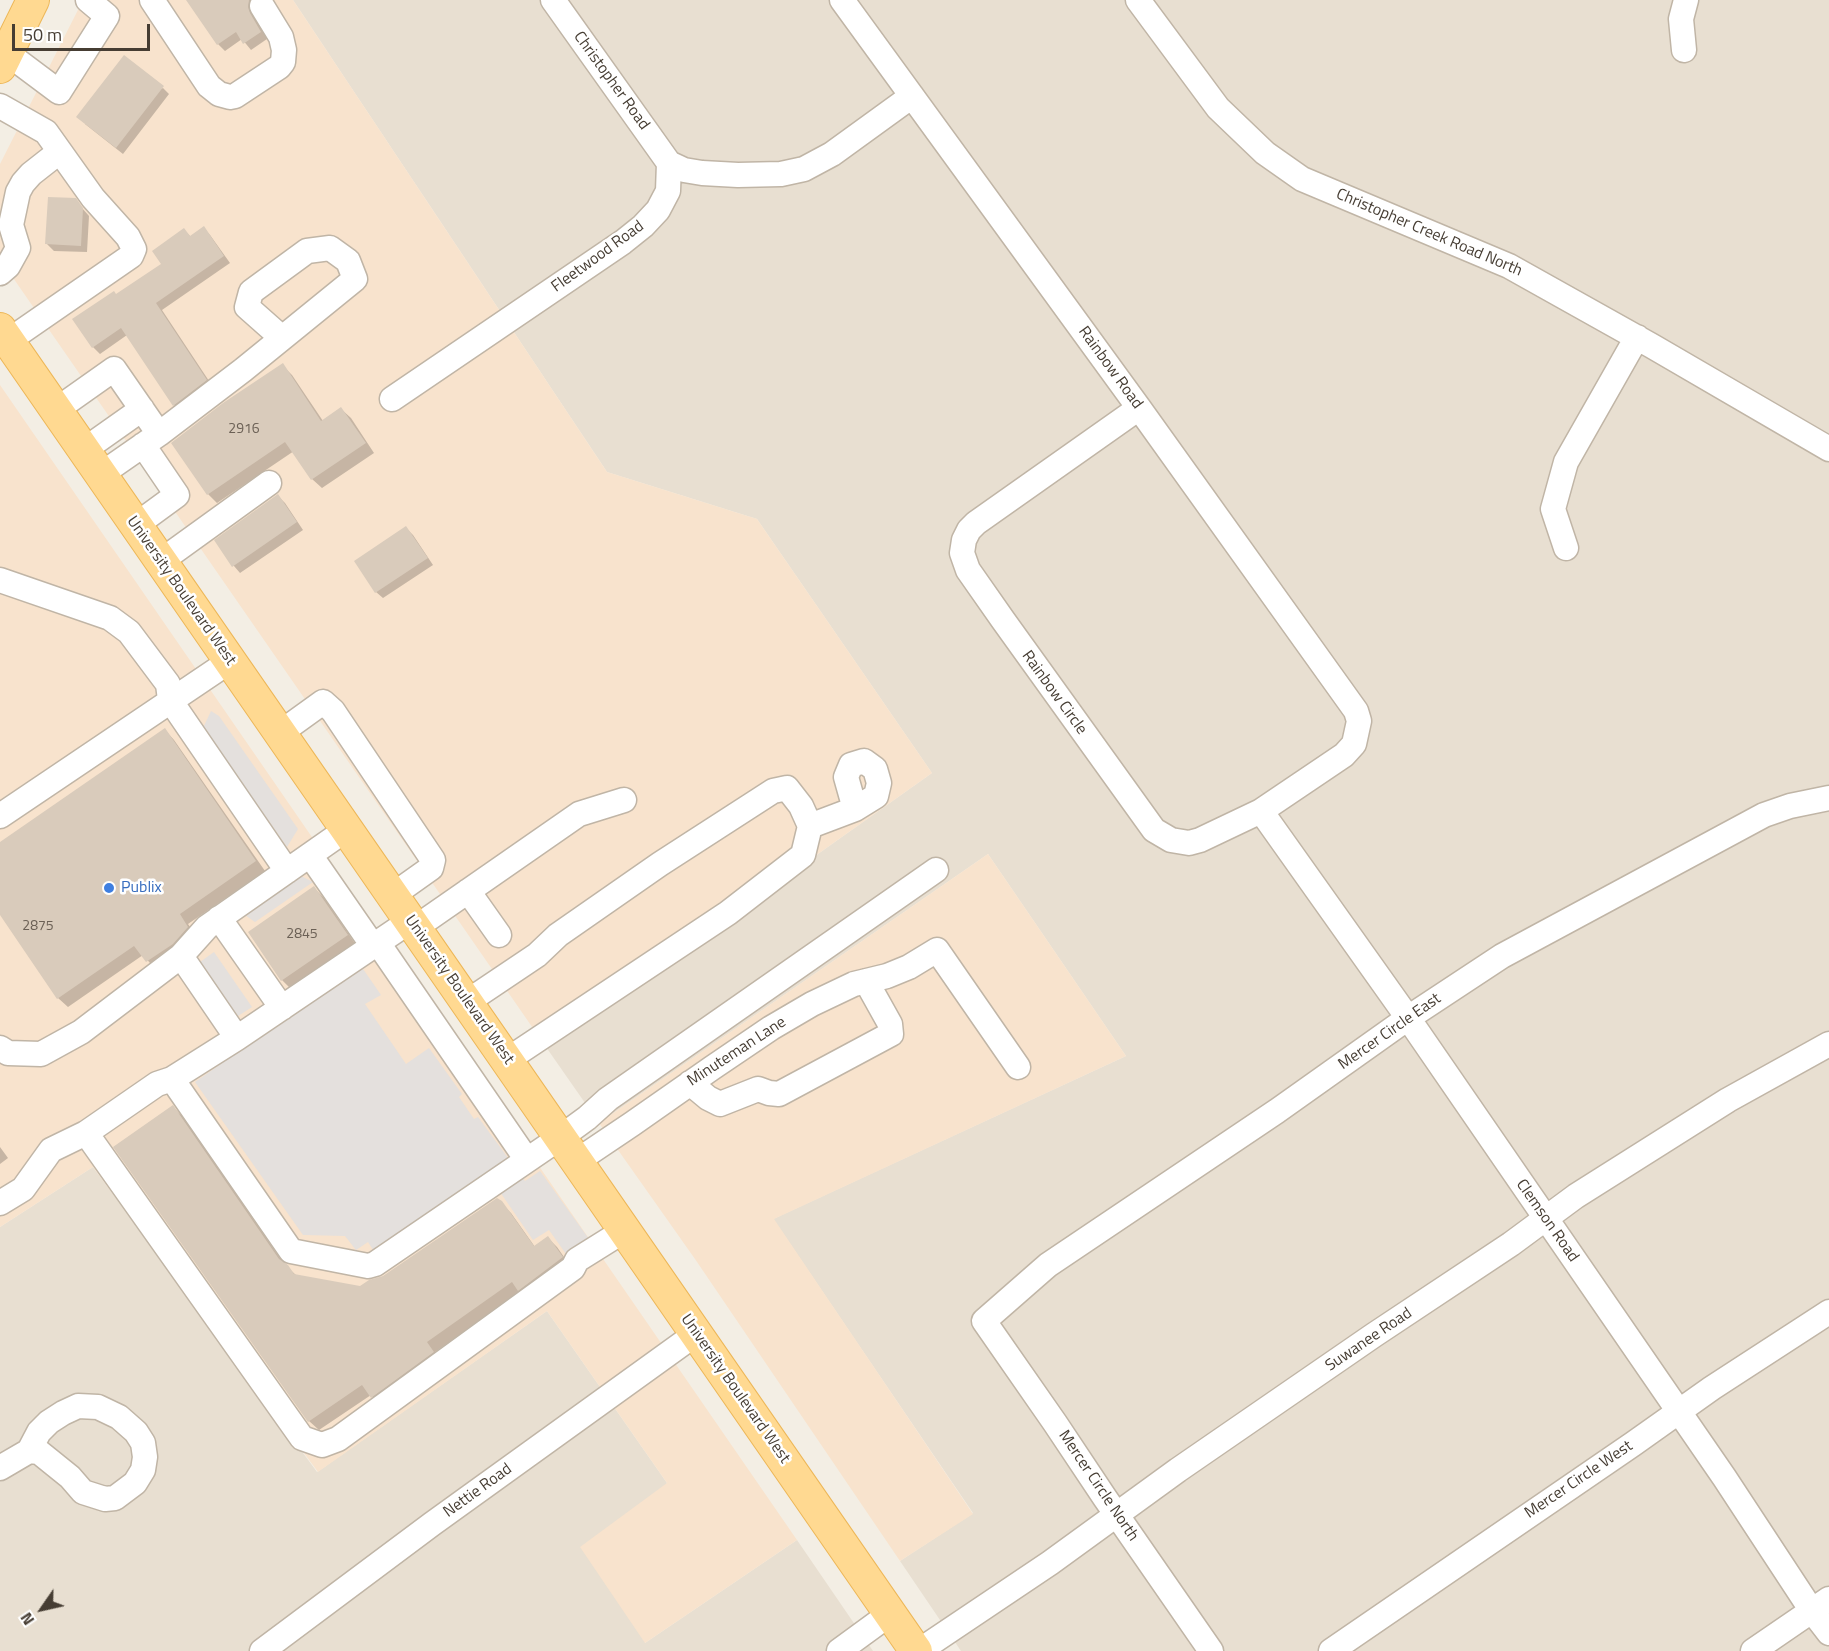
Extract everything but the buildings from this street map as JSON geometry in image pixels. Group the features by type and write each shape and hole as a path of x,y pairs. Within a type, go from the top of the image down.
{"main road":[{"path":"4,60 33,0"},
{"name":"University Boulevard West","path":"4,335 918,1651"}],"street":[{"path":"4,60 59,93 107,16 88,0"},
{"path":"153,0 212,89 230,98 282,62 284,50 281,37 262,6"},
{"name":"Christopher Road","path":"553,0 669,163"},
{"name":"Rainbow Road","path":"842,0 1356,711 1359,721 1354,744"},
{"name":"Christopher Creek Road North","path":"1138,0 1218,108 1265,153 1302,178 1509,266 1637,337 1829,449"},
{"path":"1684,50 1681,19 1686,0"},
{"path":"669,163 684,170 738,175 781,174 804,169 832,154 912,96"},
{"path":"0,106 46,132 93,198 128,237 134,249 131,256 4,335"},
{"path":"0,273 8,266 18,248 11,225 18,192 31,174 59,152"},
{"name":"Fleetwood Road","path":"392,399 623,242 643,226 658,210 668,191 669,163"},
{"path":"1566,548 1553,509 1566,462 1637,337"},
{"path":"92,462 151,440 282,338"},
{"path":"56,410 114,369 142,409 151,440 177,495 136,525"},
{"name":"Rainbow Circle","path":"1139,408 976,523 964,540 962,553 968,570 1154,830 1171,840 1189,843 1200,840 1261,811 1344,755 1354,744"},
{"path":"92,462 142,409"},
{"path":"161,561 269,483"},
{"path":"0,580 110,618 129,632 168,684 170,700 287,871"},
{"path":"0,816 230,660"},
{"path":"280,733 323,702 333,711 433,860 431,868 393,895"},
{"path":"467,1002 537,955 558,935 660,864 773,791 787,788 801,806 810,826 803,855 728,913 507,1060"},
{"name":"Mercer Circle East","path":"984,1321 1048,1265 1502,956 1764,815 1790,806 1829,798"},
{"path":"0,1203 23,1189 51,1150 86,1133 157,1084 172,1079 237,1038 376,945 468,891 579,814 624,800"},
{"path":"810,826 855,809"},
{"name":"Clemson Road","path":"1261,811 1408,1018 1678,1412 1820,1605 1829,1633"},
{"path":"0,1048 8,1053 41,1054 81,1032 181,956 207,927 347,829"},
{"path":"310,855 527,1160"},
{"path":"172,1079 291,1251 368,1266 375,1264 527,1160 569,1149 587,1118 608,1099 936,870"},
{"path":"468,891 499,935"},
{"path":"219,918 282,1008"},
{"name":"Minuteman Lane","path":"569,1149 690,1083 771,1028 812,1004 854,984 887,976 909,967 937,950 1018,1068"},
{"path":"181,956 237,1038"},
{"path":"690,1083 708,1098 720,1104 758,1089 779,1094 891,1034 890,1024 866,981"},
{"name":"Suwanee Road","path":"918,1651 1050,1563 1374,1335 1511,1244 1576,1196 1728,1100 1829,1044"},
{"path":"86,1133 302,1438 322,1445 338,1438 573,1268 577,1260 625,1230"},
{"name":"Mercer Circle West","path":"1331,1651 1763,1353 1829,1312"},
{"name":"Mercer Circle North","path":"984,1321 1211,1651"},
{"name":"Nettie Road","path":"262,1651 697,1333"},
{"path":"0,1468 29,1451 39,1432 49,1422 78,1406 98,1407 119,1417 136,1432 143,1443 145,1457 143,1470 135,1483 115,1498 105,1499 83,1492 39,1452 29,1451"},
{"path":"1753,1651 1820,1605"},
{"path":"839,1651 891,1612"}],"shaded area":[{"path":"83,0 293,0 607,472 757,519 932,773 546,1047 0,259 0,164"},
{"path":"293,0 1829,0 1829,1651 961,1651 900,1561 973,1513 773,1219 1126,1056 988,854 599,1123 546,1047 932,773 757,519 607,472"},
{"path":"0,385 797,1540 645,1643 580,1547 667,1483 547,1311 318,1472 93,1167 0,1227"},
{"path":"211,711 219,716 298,829 287,847 203,728"},
{"path":"988,854 1126,1056 774,1219 973,1514 900,1561 695,1259 599,1123"},
{"path":"297,874 313,882 255,922 242,913"},
{"path":"214,952 252,1007 238,1016 200,962"},
{"path":"361,966 381,995 365,1004 406,1064 429,1048 462,1094 459,1097 474,1119 478,1117 525,1181 540,1171 589,1239 566,1254 549,1230 533,1240 487,1173 375,1253 368,1242 356,1250 345,1236 303,1235 195,1082"},
{"path":"93,1167 317,1472 547,1311 667,1483 645,1643 797,1540 873,1651 0,1651 0,1227"}],"place":[{"name":"Publix","path":"109,888"}]}
